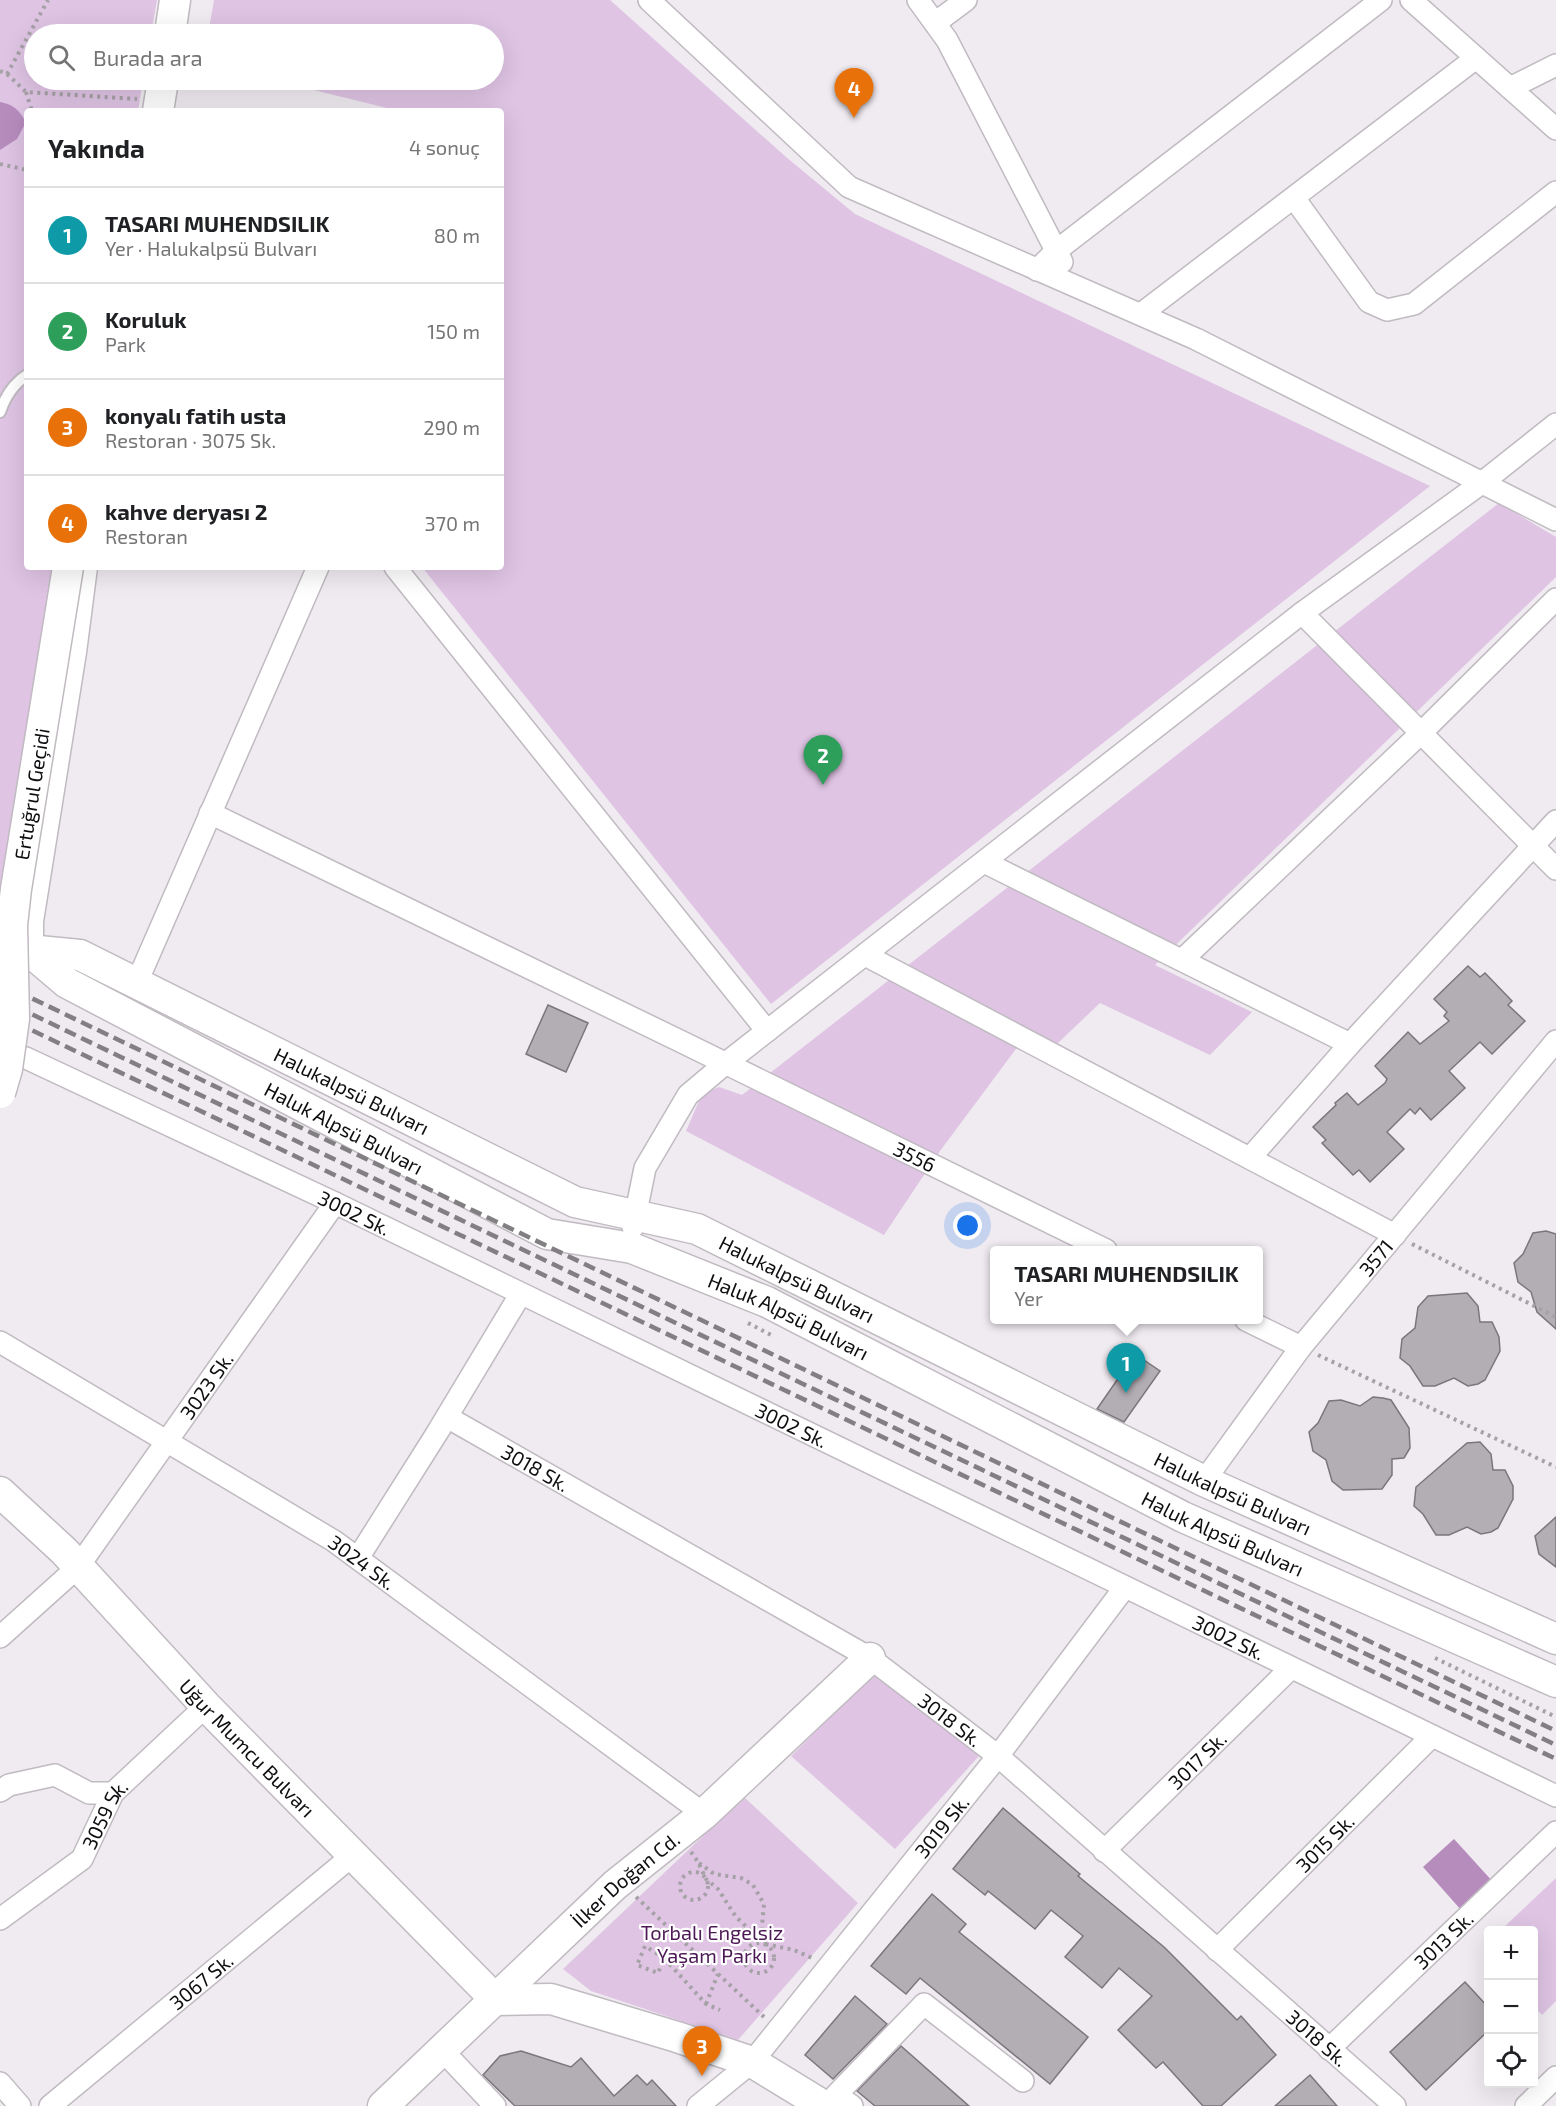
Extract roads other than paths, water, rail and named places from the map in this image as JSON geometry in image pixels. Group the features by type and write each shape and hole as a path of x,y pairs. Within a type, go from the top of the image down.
{"main road":[{"path":"171,24 175,0"},
{"name":"Ertuğrul Geçidi","path":"0,1093 7,1069 14,1019 12,925 16,889 68,570"},
{"path":"28,950 27,921 71,652 82,570"},
{"path":"0,934 28,950"},
{"name":"Halukalpsü Bulvarı","path":"28,950 80,955 575,1202 697,1229 1204,1481 1556,1639"},
{"name":"Haluk Alpsü Bulvarı","path":"28,950 67,983 548,1234 632,1248 766,1302 1183,1517 1556,1682"},
{"name":"Uğur Mumcu Bulvarı","path":"0,1492 64,1551 206,1706 496,2000"},
{"name":"İlker Doğan Cd.","path":"383,2106 619,1882 704,1814 870,1658"},
{"path":"496,2000 551,1999 677,2037 752,2062 824,2106"}],"street":[{"path":"650,0 849,188 1196,339 1556,520"},
{"path":"918,0 947,40 1074,286"},
{"path":"935,23 966,0"},
{"path":"1037,270 1056,251 1381,0"},
{"path":"1411,0 1556,129"},
{"path":"1141,314 1476,58"},
{"path":"1510,88 1556,65"},
{"path":"1294,198 1369,302 1387,310 1414,304 1556,192"},
{"path":"632,1248 634,1215 645,1168 688,1095 1302,613 1483,482 1556,424"},
{"path":"137,982 317,570"},
{"path":"397,570 767,1031"},
{"path":"1182,960 1421,733 1556,599"},
{"path":"1302,613 1556,870"},
{"name":"3556","path":"210,813 1096,1246"},
{"path":"1251,1158 1350,1044 1556,821"},
{"path":"984,862 1350,1044"},
{"path":"865,955 1395,1235"},
{"name":"3571","path":"1204,1481 1302,1347 1556,1041"},
{"name":"3002 Sk.","path":"13,1052 335,1203 520,1295 1556,1796"},
{"name":"3023 Sk.","path":"0,1637 78,1567 335,1203"},
{"path":"358,1558 447,1417 520,1295"},
{"path":"1254,1324 1302,1347"},
{"name":"3024 Sk.","path":"0,1342 334,1541 704,1814"},
{"name":"3018 Sk.","path":"447,1417 870,1658 998,1756 1395,2106"},
{"name":"3019 Sk.","path":"698,2106 752,2062 998,1756 1125,1587"},
{"name":"3017 Sk.","path":"1104,1851 1291,1668"},
{"name":"3059 Sk.","path":"0,1919 82,1859 113,1794 206,1706"},
{"name":"3015 Sk.","path":"1217,1950 1432,1736"},
{"path":"0,1791 9,1785 55,1774 89,1793 113,1794"},
{"name":"3013 Sk.","path":"1329,2049 1556,1832"},
{"name":"3067 Sk.","path":"50,2106 352,1856"},
{"path":"852,2106 836,2095 924,2004 1023,2081"},
{"path":"442,2050 495,2106"},
{"path":"1526,2106 1556,2077"},
{"path":"0,2083 20,2106"}],"lane":[{"path":"0,412 4,398 24,377"}],"railway":[{"path":"0,983 1556,1731"},
{"path":"0,999 1556,1745"},
{"path":"0,1015 1556,1759"}],"place":[{"name":"kahve deryası 2","path":"854,118"},
{"name":"Koruluk","path":"823,785"},
{"name":"TASARI MUHENDSILIK","path":"1126,1393"},
{"name":"konyalı fatih usta","path":"702,2076"}],"park label":[{"name":"Torbalı Engelsiz Yaşam Parkı","path":"712,1944"}]}
